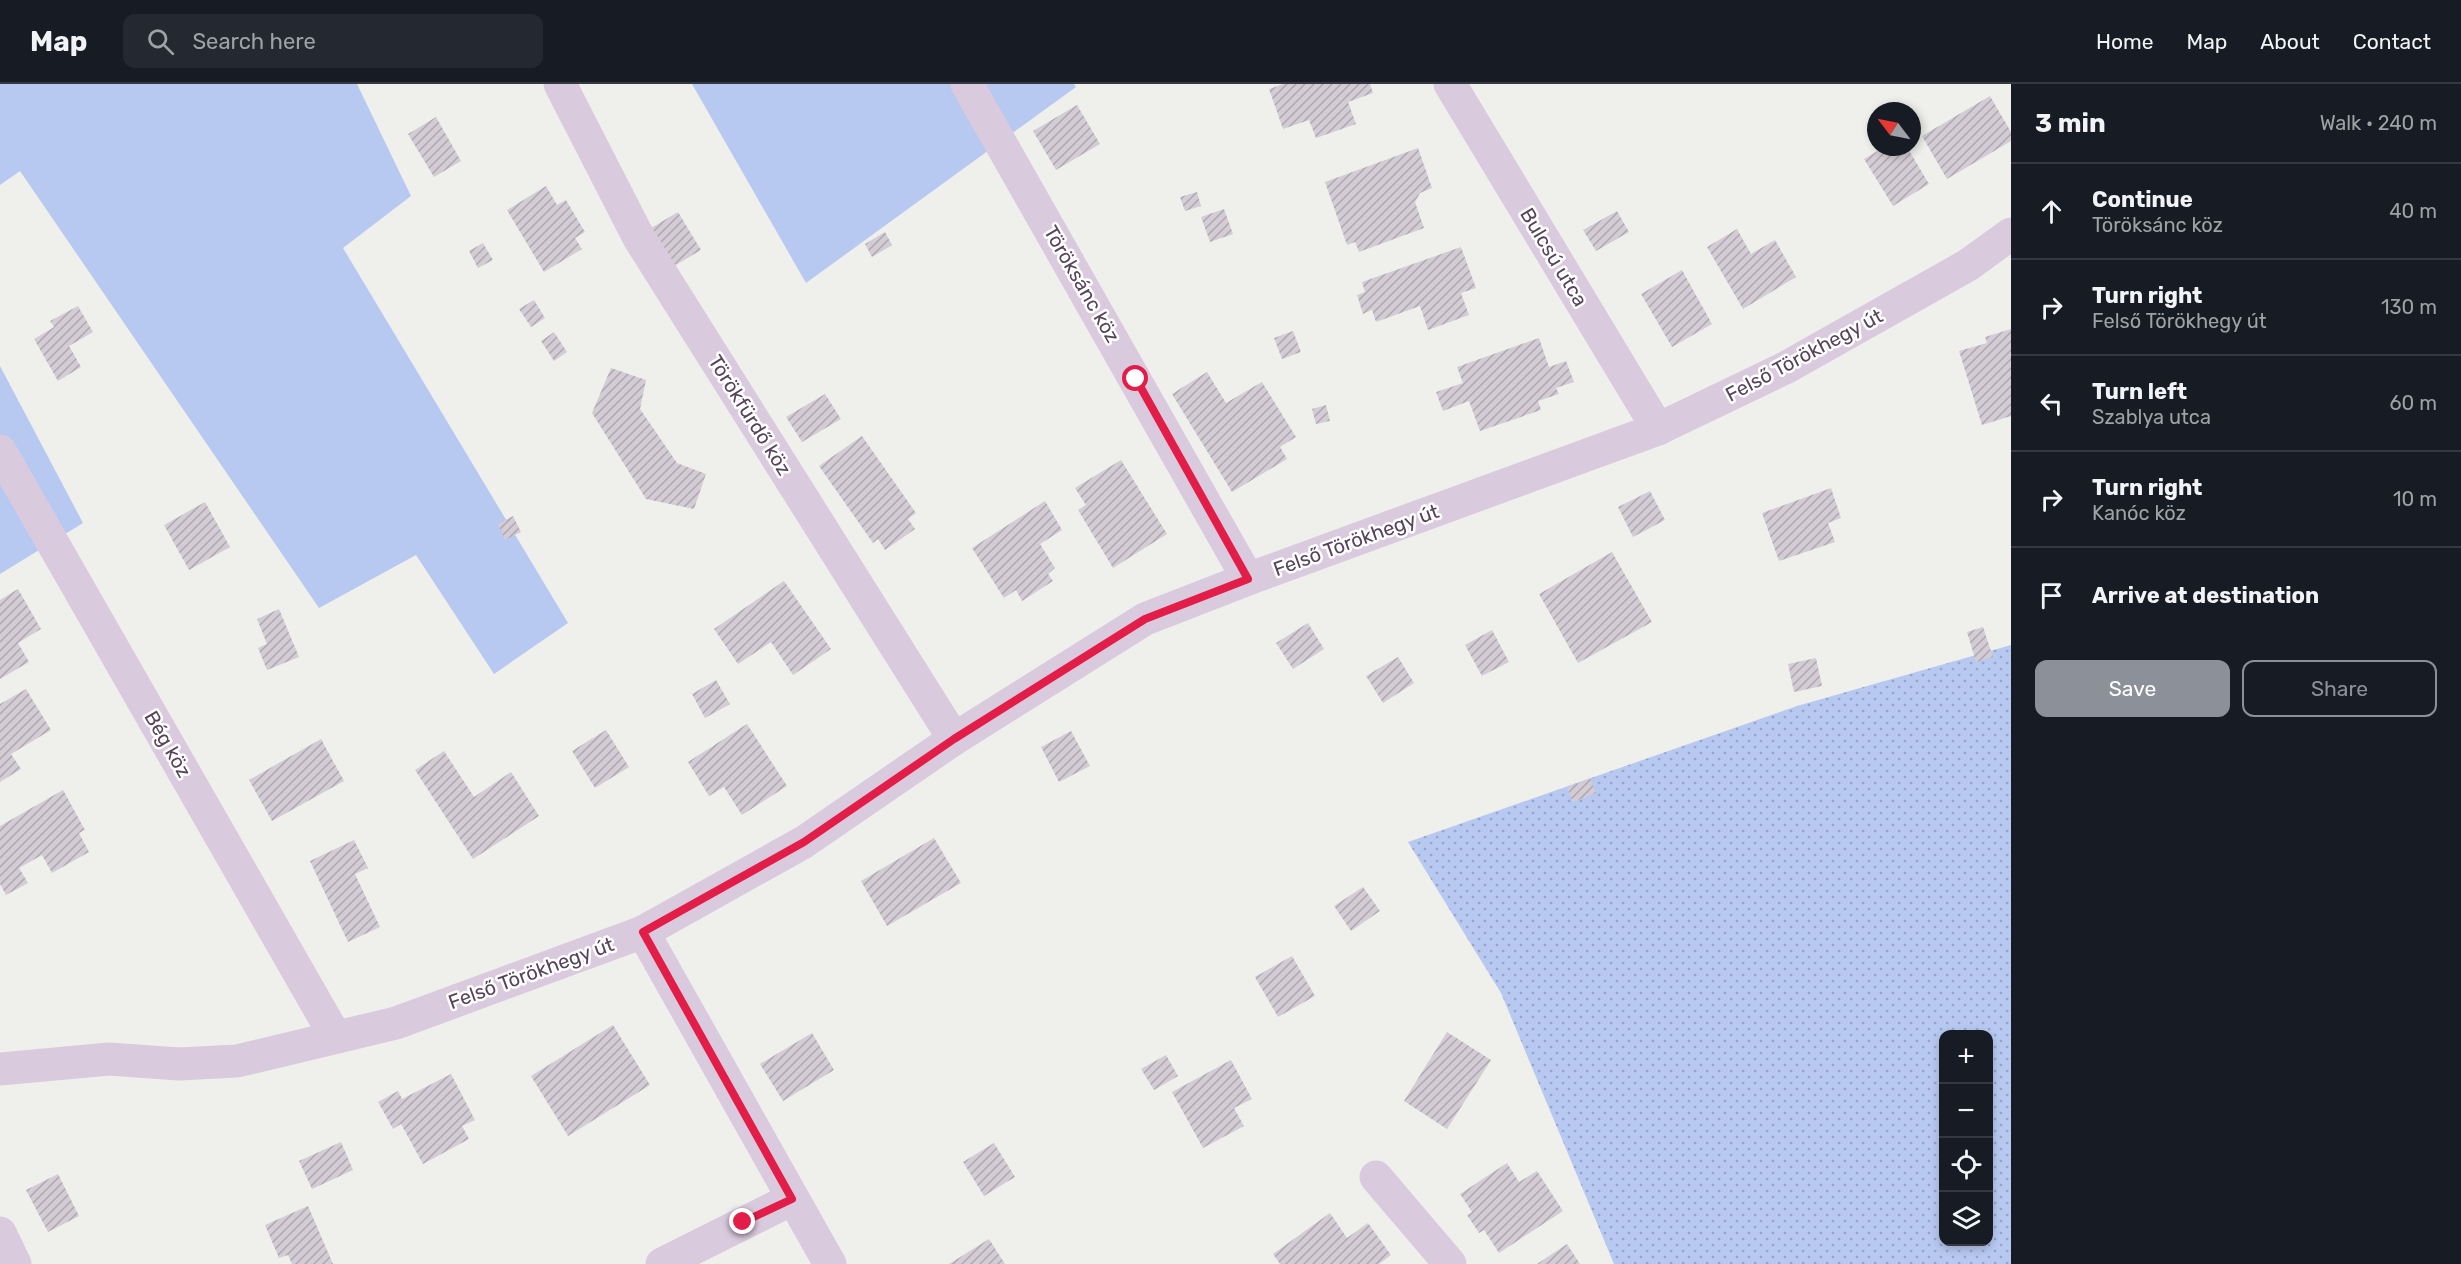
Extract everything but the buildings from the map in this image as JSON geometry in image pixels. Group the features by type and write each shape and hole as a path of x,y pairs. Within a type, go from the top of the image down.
{"street":[{"name":"Törökfürdő köz","path":"560,84 639,238 954,739"},
{"name":"Töröksánc köz","path":"967,84 1248,579"},
{"name":"Bulcsú utca","path":"1450,84 1658,429"},
{"name":"Felső Törökhegy út","path":"0,1069 109,1059 179,1064 237,1061 396,1023 643,932 804,842 954,739 1145,619 1658,429 1785,369 1968,265 2011,234"},
{"name":"Bég köz","path":"0,451 335,1036"},
{"path":"643,932 830,1264"},
{"path":"1376,1177 1450,1264"},
{"path":"662,1264 792,1199"},
{"path":"0,1233 15,1264"}],"shaded area":[{"path":"0,84 357,84 411,196 343,248 568,623 494,674 416,555 319,608 20,171 0,185"},
{"path":"692,84 1074,84 1076,87 806,283"},
{"path":"0,366 83,523 0,574"},
{"path":"2011,645 2011,1264 1614,1264 1501,993 1408,842 1797,706"}],"route":[{"path":"743,1222 792,1199 643,932 804,842 954,739 1145,619 1248,579 1136,379"}]}
